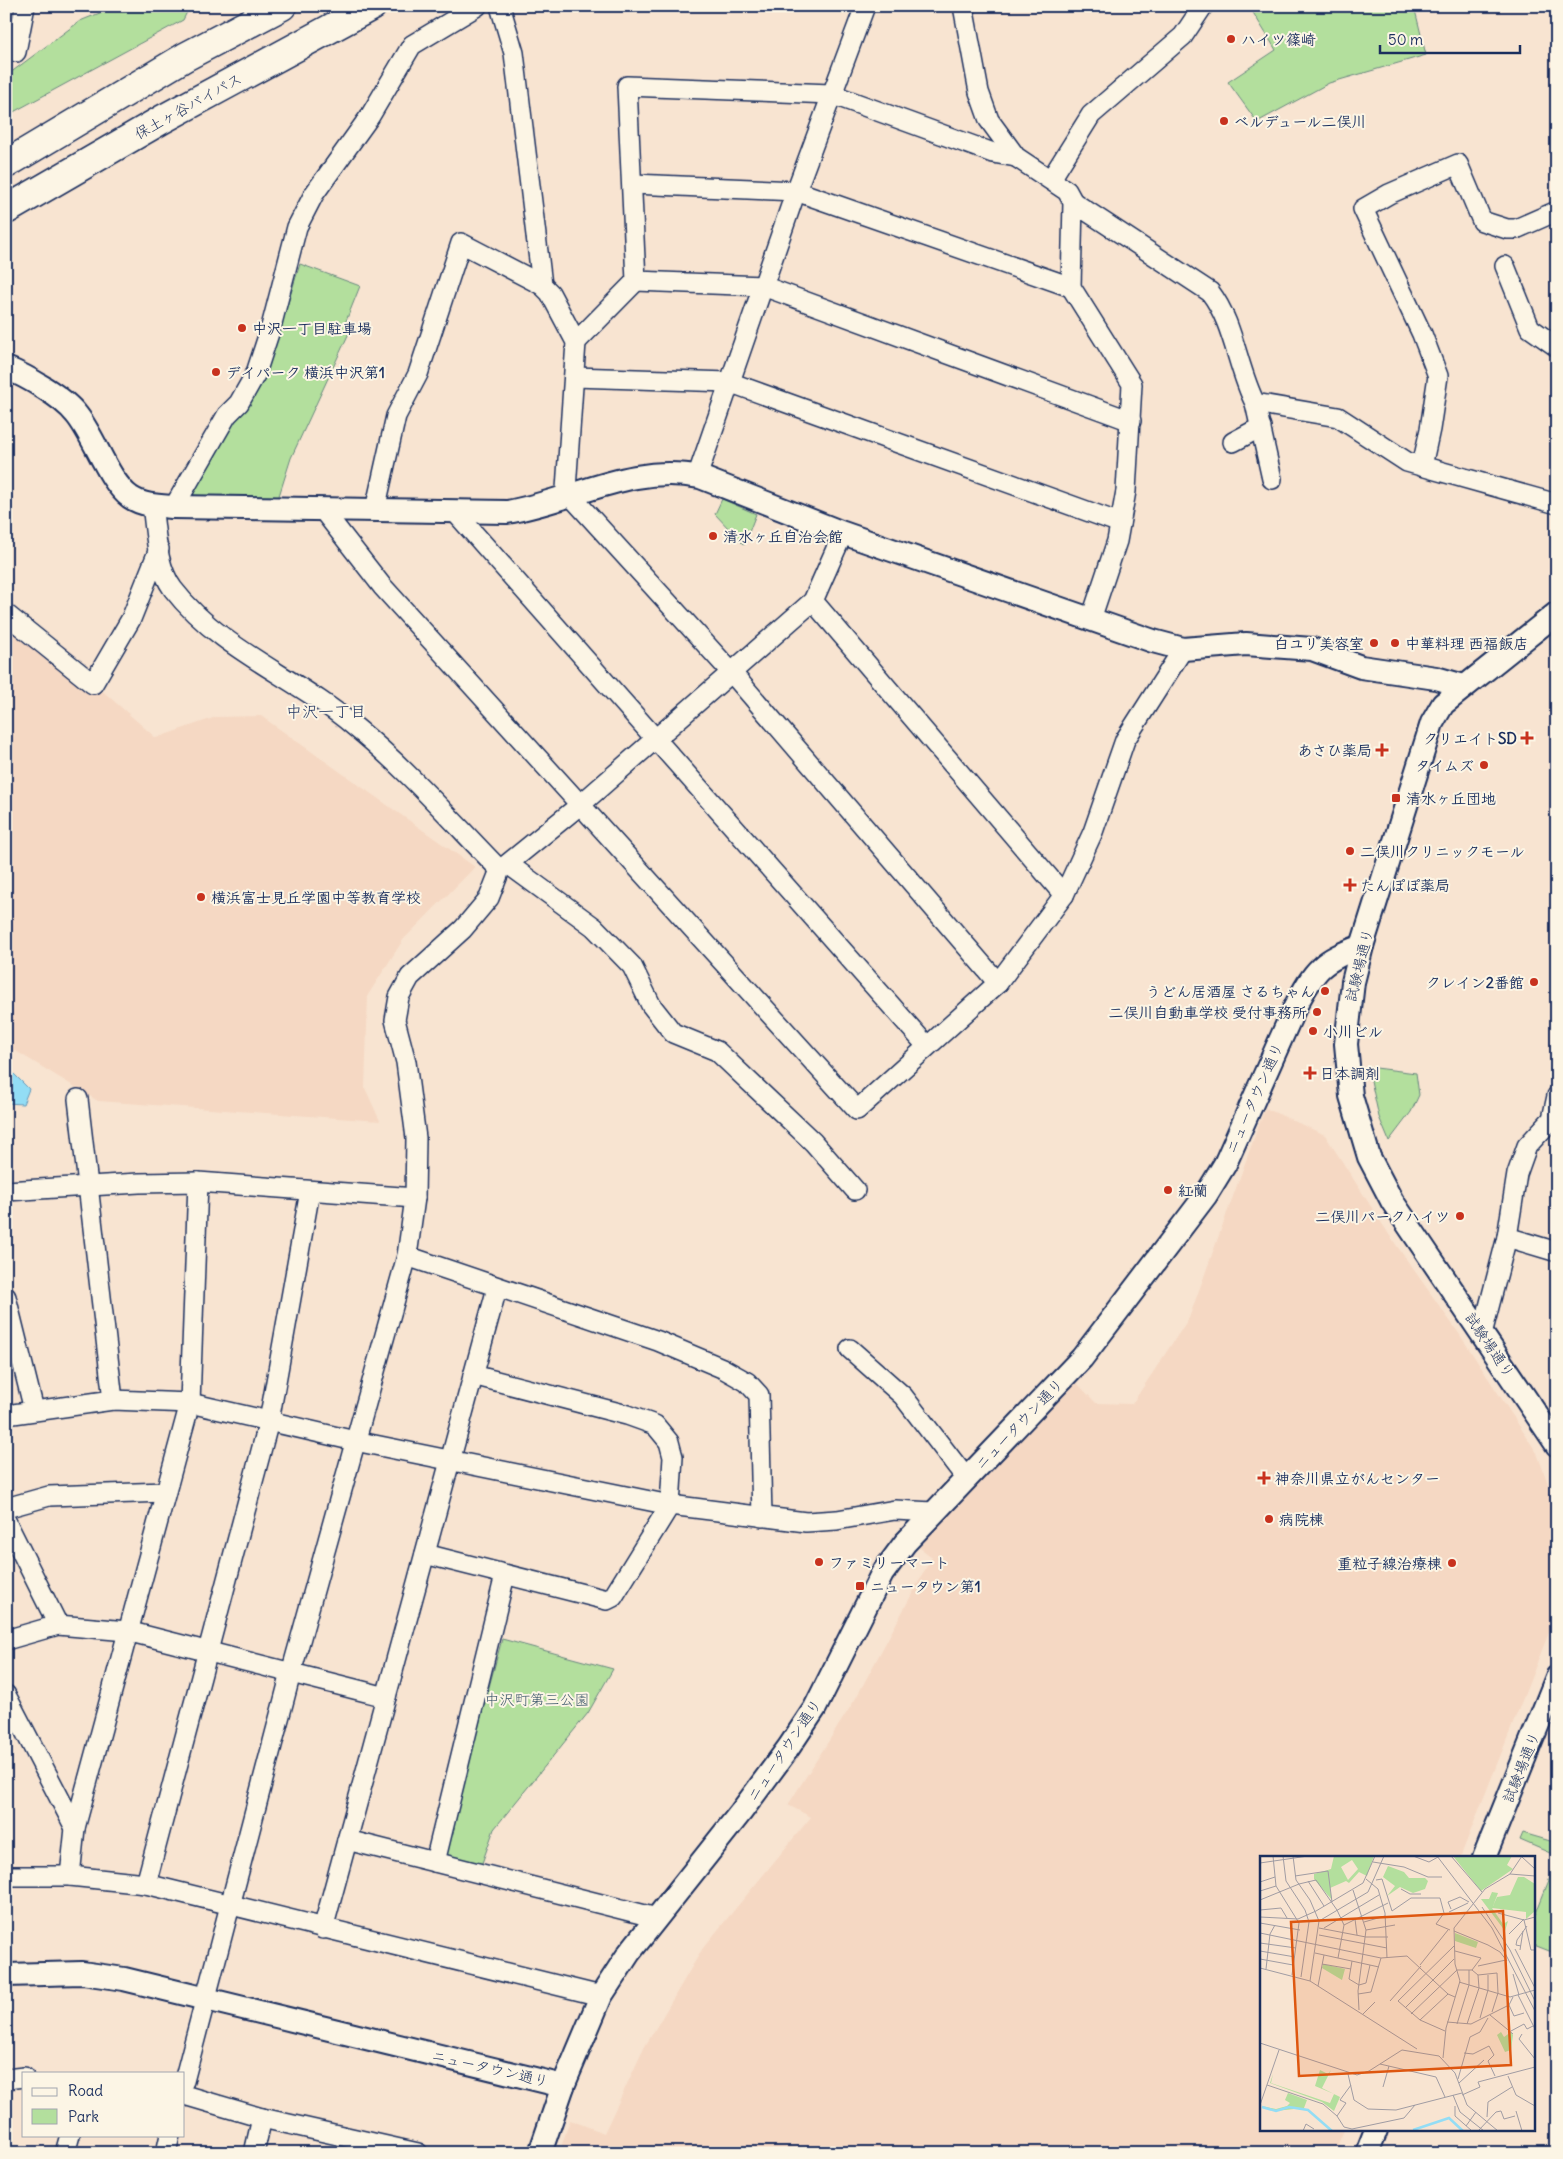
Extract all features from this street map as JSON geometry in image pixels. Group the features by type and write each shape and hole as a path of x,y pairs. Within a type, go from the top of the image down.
{"highway":[{"path":"6,164 185,57 282,6"},
{"name":"保土ヶ谷バイパス","path":"6,210 163,119 372,6"}],"street":[{"path":"16,52 25,6"},
{"path":"6,614 93,684 131,619 159,550 163,506 227,415 239,403 256,373 271,327 298,227 314,194 370,116 412,45 477,6"},
{"path":"500,6 514,52 542,285"},
{"path":"697,477 796,191 865,6"},
{"path":"963,6 979,92 989,120 1016,157 1051,179 1067,192 1073,202 1210,292 1221,306 1245,383 1255,403 1272,479"},
{"path":"1051,179 1091,115 1183,36 1203,6"},
{"path":"576,342 636,281 627,86 831,94 994,153 1016,157"},
{"path":"1422,466 1438,376 1422,334 1362,209 1389,194 1458,164 1482,221 1507,229 1516,229 1557,211"},
{"path":"633,184 796,191 1071,287"},
{"path":"1073,202 1071,287 1132,384 1126,491 1117,541 1091,620"},
{"path":"375,510 396,416 418,374 461,243 542,285 550,293 576,342 566,489 570,496 732,673 998,982"},
{"path":"1505,266 1530,328 1557,347"},
{"path":"636,281 764,286 1131,420"},
{"path":"6,368 39,386 77,414 117,482 129,496 163,506 507,512 535,507 612,482 650,474 697,477 843,533 1153,641 1183,649 1246,644 1312,649 1361,667 1436,678 1464,686"},
{"path":"574,377 729,382 1120,523"},
{"path":"1255,403 1338,417 1406,462 1557,504"},
{"path":"1233,442 1261,427"},
{"path":"322,509 382,586 857,1110 926,1045 998,982 1064,895 1093,832 1125,740 1183,649"},
{"path":"455,512 926,1045"},
{"path":"185,2077 291,1673 408,1256 415,1198 416,1138 406,1062 395,1020 399,997 410,977 463,929 489,898 504,867 580,805 813,601 843,533"},
{"path":"159,550 163,568 172,588 206,624 354,725 504,867 594,927 632,966 651,1005 673,1033 716,1051 813,1142 856,1190"},
{"path":"813,601 1064,895"},
{"name":"試験場通り","path":"1557,613 1443,704 1428,732 1362,946 1348,1012 1346,1044 1348,1080 1358,1124 1370,1157 1392,1201 1557,1445"},
{"name":"ニュータウン通り","path":"6,1975 82,1974 124,1979 563,2086 601,1996 628,1953 789,1748 815,1708 882,1574 905,1543 933,1512 1082,1358 1206,1195 1225,1164 1288,1022 1308,983 1333,956 1362,946"},
{"path":"1482,1334 1507,1237 1519,1167 1527,1146 1552,1120 1557,1096"},
{"path":"78,1099 112,1400"},
{"path":"6,1191 88,1185 198,1182 415,1198"},
{"path":"70,1876 74,1828 190,1403 198,1182"},
{"path":"146,1884 269,1421 310,1191"},
{"path":"1507,1237 1557,1252"},
{"path":"408,1256 497,1288 658,1341 722,1368 747,1382 759,1396 762,1517"},
{"path":"323,1929 497,1288"},
{"path":"6,1297 34,1410"},
{"path":"850,1349 903,1396 966,1478"},
{"path":"425,1554 603,1601 610,1599 670,1505 673,1457 669,1442 655,1425 627,1415 473,1375"},
{"path":"6,1415 112,1400 190,1403 355,1442 670,1505 806,1522 837,1520 895,1510 933,1512"},
{"path":"6,1508 49,1496 165,1492"},
{"path":"6,1521 58,1626"},
{"path":"435,1862 505,1575"},
{"path":"6,1640 58,1626 128,1631 386,1697"},
{"name":"試験場通り","path":"1485,1856 1557,1677"},
{"path":"6,1695 74,1828"},
{"path":"347,1840 657,1918"},
{"path":"6,1876 70,1876 146,1884 601,1996"},
{"path":"6,2079 22,2077"},
{"path":"540,2153 563,2086"},
{"path":"185,2095 347,2145 418,2153"},
{"path":"254,2153 262,2118"},
{"path":"1367,2153 1375,2132"},
{"path":"65,2153 70,2136"},
{"path":"166,2153 170,2136"}],"shaded area":[{"path":"6,624 15,629 93,695 98,687 156,738 216,717 261,716 475,867 403,940 368,995 365,1088 380,1121 98,1101 6,1045"},
{"path":"1265,1108 1325,1135 1392,1239 1460,1335 1537,1453 1557,1509 1557,1612 1461,1856 1260,1856 1260,2132 1343,2132 1338,2144 1345,2148 1346,2153 559,2153 570,2120 604,2133 644,2048 703,1948 811,1817 788,1805 856,1698 932,1557 919,1547 988,1469 1074,1380 1096,1403 1132,1404 1189,1318"}],"green space":[{"path":"117,6 190,6 183,20 6,116 6,76 80,21"},
{"path":"1249,6 1414,6 1426,55 1329,83 1257,122 1228,82 1276,50"},
{"path":"300,264 360,286 346,321 349,333 291,458 278,499 190,498 232,423 245,411 268,367"},
{"path":"722,499 756,514 744,545 715,514"},
{"path":"1368,1067 1416,1073 1419,1095 1411,1112 1389,1141 1379,1117"},
{"name":"中沢町第三公園","path":"502,1639 613,1669 588,1713 494,1829 481,1866 443,1857"},
{"path":"1523,1833 1557,1843 1557,1856 1520,1840"},
{"path":"1557,1860 1557,1954 1536,1946 1536,1913"}],"water":[{"path":"6,1066 29,1089 23,1104 6,1103"}],"place":[{"name":"ハイツ篠崎","path":"1231,39"},
{"name":"ベルデュール二俣川","path":"1224,121"},
{"name":"中沢一丁目駐車場","path":"242,328"},
{"name":"デイパーク 横浜中沢第1","path":"216,372"},
{"name":"清水ヶ丘自治会館","path":"713,536"},
{"name":"白ユリ美容室","path":"1374,643"},
{"name":"中華料理 西福飯店","path":"1395,643"},
{"name":"クリエイトSD","path":"1527,738"},
{"name":"あさひ薬局","path":"1382,750"},
{"name":"タイムズ","path":"1484,765"},
{"name":"清水ヶ丘団地","path":"1396,798"},
{"name":"二俣川クリニックモール","path":"1350,851"},
{"name":"たんぽぽ薬局","path":"1350,885"},
{"name":"横浜富士見丘学園中等教育学校","path":"201,897"},
{"name":"クレイン2番館","path":"1534,982"},
{"name":"うどん居酒屋 さるちゃん","path":"1325,991"},
{"name":"二俣川自動車学校 受付事務所","path":"1317,1012"},
{"name":"小川ビル","path":"1313,1031"},
{"name":"日本調剤","path":"1310,1073"},
{"name":"紅蘭","path":"1168,1190"},
{"name":"二俣川パークハイツ","path":"1460,1216"},
{"name":"神奈川県立がんセンター","path":"1264,1478"},
{"name":"病院棟","path":"1269,1519"},
{"name":"ファミリーマート","path":"819,1562"},
{"name":"重粒子線治療棟","path":"1452,1563"},
{"name":"ニュータウン第1","path":"860,1586"}],"district":[{"name":"中沢一丁目","path":"326,711"}]}
